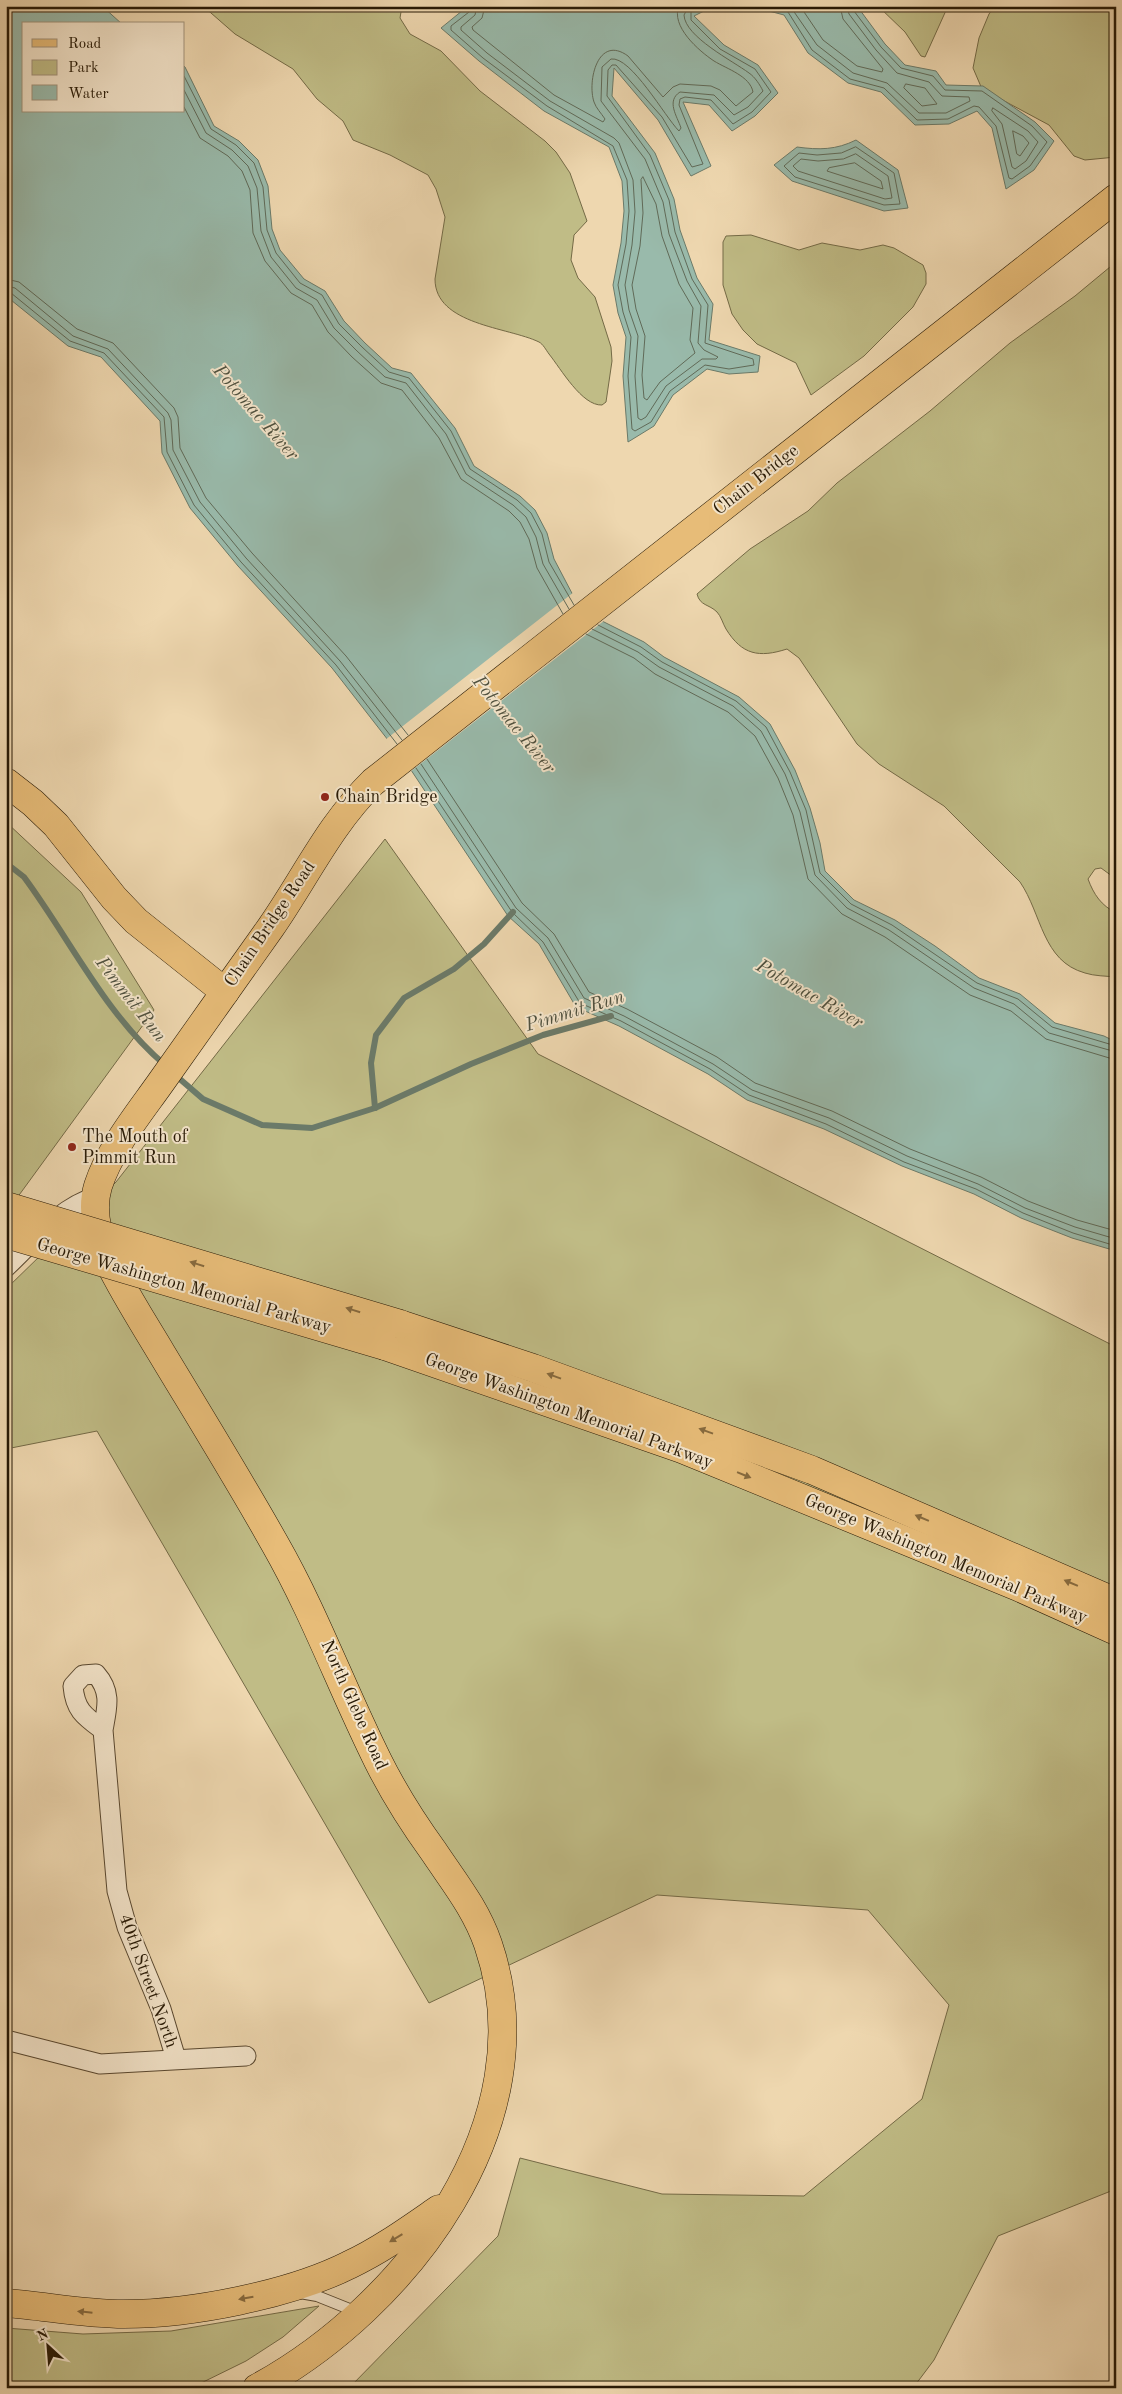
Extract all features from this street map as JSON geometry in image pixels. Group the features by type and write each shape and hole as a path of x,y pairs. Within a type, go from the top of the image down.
{"main road":[{"name":"Chain Bridge","path":"405,755 1116,198"},
{"name":"Chain Bridge Road","path":"6,782 50,819 114,898 136,921 225,992 285,907 335,826 362,793 405,755"},
{"name":"North Glebe Road","path":"225,992 118,1145 103,1174 96,1197 98,1230 112,1268 279,1551 319,1627 378,1761 411,1820 472,1907 489,1947 496,1975 501,2025 498,2083 493,2108 481,2144 451,2201 415,2253 361,2314 313,2353 256,2388"},
{"name":"George Washington Memorial Parkway","path":"6,1206 392,1335 682,1449 1016,1586 1116,1631"},
{"name":"George Washington Memorial Parkway","path":"6,1234 392,1335 533,1368 812,1470 1116,1602"},
{"path":"6,2303 123,2314 191,2308 279,2292 328,2275 368,2256 451,2201"}],"street":[{"path":"6,1267 68,1210 80,1202 96,1197"},
{"name":"40th Street North","path":"6,2040 100,2064 176,2059 161,2009 127,1927 117,1891 103,1730"},
{"path":"176,2059 246,2056"}],"lane":[{"path":"279,2292 317,2296 361,2314"}],"green space":[{"path":"203,6 405,6 400,18 410,34 441,51 480,91 545,141 556,152 570,173 587,221 574,235 571,260 578,278 595,297 611,347 612,361 606,402 602,405 594,404 587,400 572,386 539,342 475,322 447,306 438,294 435,279 445,217 436,189 428,175 390,155 353,140 343,121 317,99 293,69 235,34"},
{"path":"878,6 948,6 925,57 921,56 905,32"},
{"path":"995,6 1116,6 1116,157 1085,160 1074,156 1049,125 982,89 973,68 979,38 989,14"},
{"path":"751,235 799,250 822,243 860,250 883,245 894,248 923,265 926,273 926,284 913,307 864,356 811,395 796,363 757,344 743,330 732,314 723,285 723,242 726,236"},
{"path":"1116,262 1116,879 1101,868 1095,869 1088,879 1099,899 1106,907 1116,913 1116,977 1085,973 1071,967 1060,958 1051,947 1020,882 944,806 879,764 857,744 799,658 787,649 777,652 760,653 745,649 732,638 717,612 700,601 697,594 750,549 808,511 837,483 930,411 1010,343 1075,296"},
{"path":"6,822 81,892 154,1010 6,1213"},
{"path":"385,839 538,1054 1116,1347 1116,2189 998,2236 934,2360 913,2388 349,2388 498,2236 520,2158 662,2194 804,2196 922,2099 949,2005 868,1910 657,1895 429,2003 97,1431 6,1449 6,1289 116,1182"},
{"path":"319,2306 283,2337 246,2361 191,2388 6,2388 6,2328 83,2334 171,2331"}],"water":[{"name":"Potomac River","path":"6,6 102,6 120,22 22,22 22,112 185,112 185,67 214,126 239,141 258,160 268,186 272,229 280,250 304,279 325,291 344,321 365,343 392,368 411,373 455,428 474,466 520,496 535,510 547,533 554,559 575,599 586,613 644,642 664,657 739,697 770,724 795,770 810,808 820,843 825,871 854,900 895,920 979,978 1020,994 1055,1023 1104,1036 1116,1042 1116,1251 1072,1238 1021,1218 974,1194 902,1166 824,1129 747,1100 708,1074 619,1026 576,1007 539,944 508,916 409,767 332,668 238,566 190,508 162,453 160,421 101,357 68,346 6,296"},
{"path":"468,6 714,6 694,16 724,45 758,65 778,93 755,116 732,131 709,105 683,102 711,166 691,176 658,120 614,68 612,96 655,153 674,199 680,230 697,278 713,304 709,340 760,356 758,372 729,374 707,369 673,395 654,426 628,442 623,376 626,337 618,313 613,285 621,243 624,211 622,181 609,147 544,111 479,61 441,28"},
{"path":"750,6 857,6 885,44 905,65 936,71 946,85 983,86 1035,122 1054,141 1034,170 1006,189 992,128 977,111 949,124 915,125 881,92 848,83 808,53 784,15"},
{"path":"856,140 898,170 908,208 884,211 792,181 774,165 797,147 827,148 841,146"}],"pier":[{"path":"574,592 588,611 605,620 410,772 385,740"}],"waterway":[{"name":"Pimmit Run","path":"6,863 24,877 89,975 124,1023 165,1065"},
{"name":"Pimmit Run","path":"375,1108 371,1063 376,1035 404,998 454,969 484,944 513,912"},
{"name":"Pimmit Run","path":"174,1074 203,1099 262,1125 312,1128 375,1108 471,1064 543,1035 611,1016"}],"place":[{"name":"Chain Bridge","path":"325,797"},
{"name":"The Mouth of Pimmit Run","path":"72,1147"}]}
